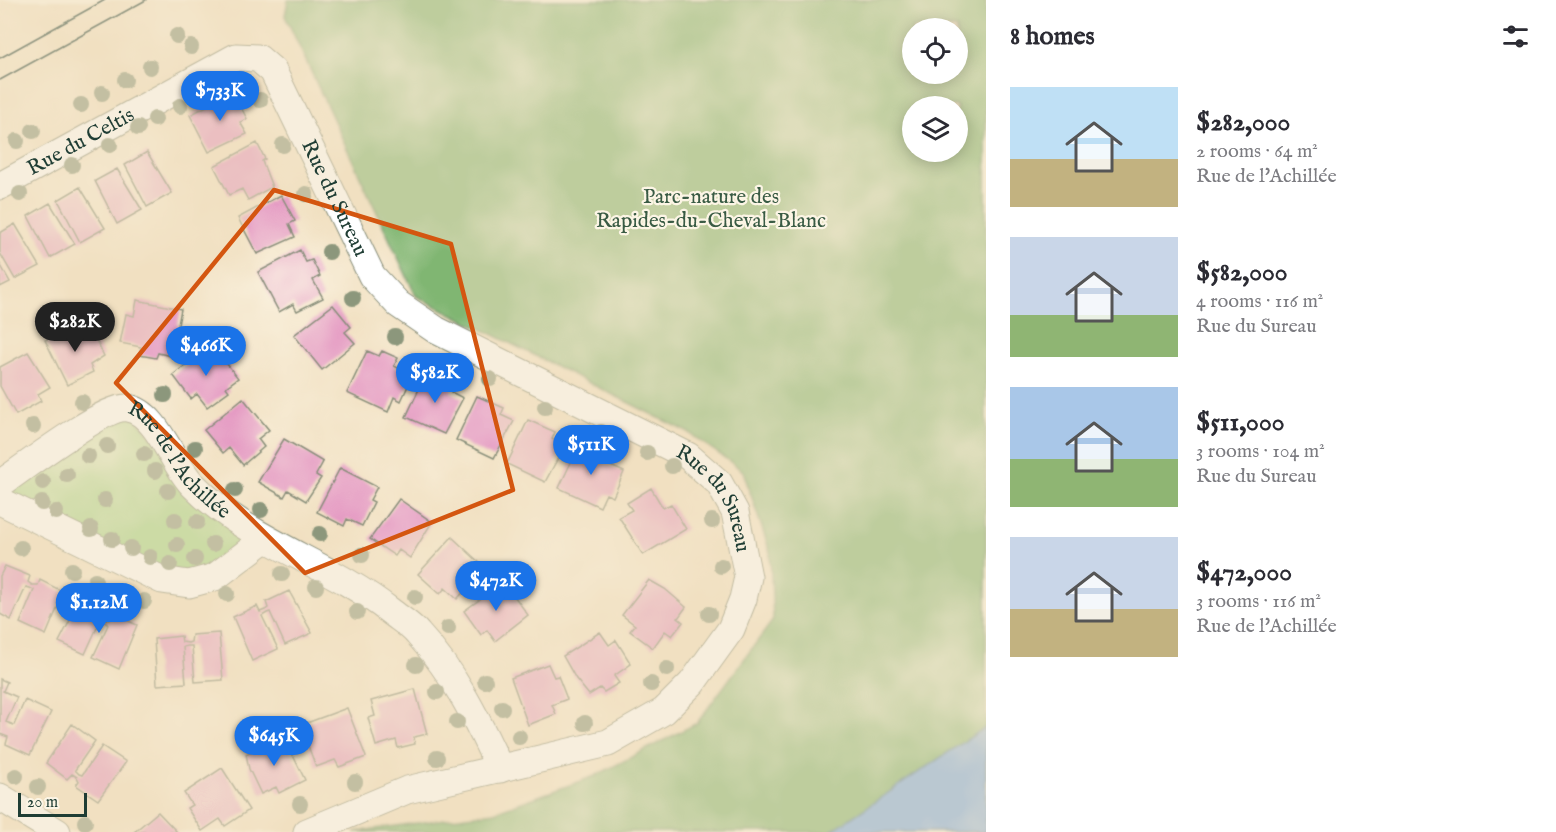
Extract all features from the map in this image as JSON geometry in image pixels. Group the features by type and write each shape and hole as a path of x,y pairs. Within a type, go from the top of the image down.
{"street":[{"name":"Rue du Celtis","path":"0,186 236,57 258,58"},
{"name":"Rue du Sureau","path":"258,58 273,71 372,276 398,304 436,330 688,456 719,483 735,512 748,577 743,599 731,629 692,683 664,711 608,743 408,790 308,832"},
{"name":"Rue de l'Achillée","path":"0,484 105,413 127,407 147,417 191,484 229,518 368,593 417,632 447,669 476,718 500,769"},
{"path":"0,501 162,580 189,584 215,577 265,539"},
{"path":"0,797 57,832"}],"highlighted area":[{"path":"274,190 451,244 513,490 305,573 116,383"}],"green space":[{"name":"Parc-nature des Rapides-du-Cheval-Blanc","path":"288,0 986,0 986,727 830,832 354,832 494,812 595,776 697,723 773,620 770,552 743,471 689,433 416,296 285,16"},
{"path":"127,407 191,484 265,539 189,584 0,501 105,413"}],"water":[{"path":"986,727 986,832 830,832"}],"building":[{"path":"233,92 247,119 240,122 247,134 209,152 190,115"},
{"path":"257,143 265,159 262,161 272,187 248,200 242,189 229,195 214,166"},
{"path":"147,152 172,193 147,207 125,165"},
{"path":"117,169 142,210 117,224 95,181"},
{"path":"80,187 105,228 80,242 58,200"},
{"path":"281,195 295,221 289,224 295,237 257,254 238,218"},
{"path":"50,203 75,244 50,258 28,216"},
{"path":"15,224 40,266 15,279 0,253 0,233"},
{"path":"300,250 306,262 312,260 320,276 313,280 323,298 297,311 293,304 279,312 258,272"},
{"path":"0,264 10,282 0,287"},
{"path":"137,300 181,309 178,325 180,328 171,356 158,353 156,358 139,355 141,347 120,343 126,314 134,316"},
{"path":"333,305 351,327 345,332 355,343 322,370 294,335"},
{"path":"82,323 88,335 93,334 104,356 90,365 93,372 67,385 45,340"},
{"path":"212,345 238,378 226,387 229,391 207,407 197,394 191,399 173,375"},
{"path":"367,351 379,356 382,351 398,358 394,366 413,375 401,401 394,397 388,412 347,393"},
{"path":"28,352 50,387 38,394 41,401 16,415 0,386 0,367"},
{"path":"427,372 454,385 451,392 463,398 444,434 406,417"},
{"path":"477,396 504,408 501,415 514,421 494,458 456,440"},
{"path":"243,398 269,430 258,439 264,447 243,465 229,448 223,453 204,430"},
{"path":"528,420 555,432 552,439 565,445 545,482 507,464"},
{"path":"284,439 323,462 316,475 321,478 306,501 288,490 284,497 258,482"},
{"path":"580,443 607,456 604,463 624,472 613,497 606,494 600,507 559,488"},
{"path":"340,468 377,487 370,500 374,502 362,526 347,519 344,526 317,512"},
{"path":"651,488 663,508 671,504 686,529 643,555 619,517 632,510 627,503"},
{"path":"399,499 432,522 410,558 399,550 395,556 370,539"},
{"path":"452,537 482,565 472,576 476,579 457,599 445,588 440,594 418,574"},
{"path":"5,566 30,576 28,582 32,585 38,585 40,580 64,592 46,635 20,623 34,590 30,588 26,587 11,620 0,614 0,576"},
{"path":"649,580 665,589 686,607 678,618 683,622 672,636 665,631 653,648 630,631 635,625 622,615"},
{"path":"504,582 528,615 495,641 487,630 481,635 464,611"},
{"path":"289,591 312,633 285,645 270,612 267,613 262,616 278,649 252,661 233,617 257,606 260,612 265,610 268,608 266,602"},
{"path":"81,599 104,610 102,616 106,619 110,620 113,614 137,625 119,669 93,657 108,625 105,622 100,621 85,654 59,642"},
{"path":"600,632 609,645 616,640 631,664 614,676 619,683 604,692 600,688 589,695 576,679 563,656"},
{"path":"219,633 223,680 195,682 192,646 187,646 183,647 186,683 157,685 154,639 181,636 182,642 188,643 191,642 192,635"},
{"path":"548,664 554,677 558,676 567,699 552,705 556,714 528,725 511,678"},
{"path":"0,679 7,682 3,691 17,697 6,722 14,725 25,700 51,712 30,755 6,744 8,737 0,734"},
{"path":"415,689 427,734 414,737 415,744 398,748 396,740 376,746 368,718 375,716 371,701"},
{"path":"347,708 366,757 339,767 335,760 316,767 306,740 310,738 304,724"},
{"path":"72,724 95,741 75,770 79,774 82,775 102,746 126,762 98,800 76,785 79,781 77,777 72,774 67,779 46,763"},
{"path":"283,735 305,780 279,793 276,787 261,794 249,769 246,754"},
{"path":"222,768 249,810 225,826 220,819 202,831 187,808 192,805 184,793"},
{"path":"158,812 177,832 134,832"}],"tram line":[{"path":"0,58 105,0"},
{"path":"0,80 146,0"}]}
